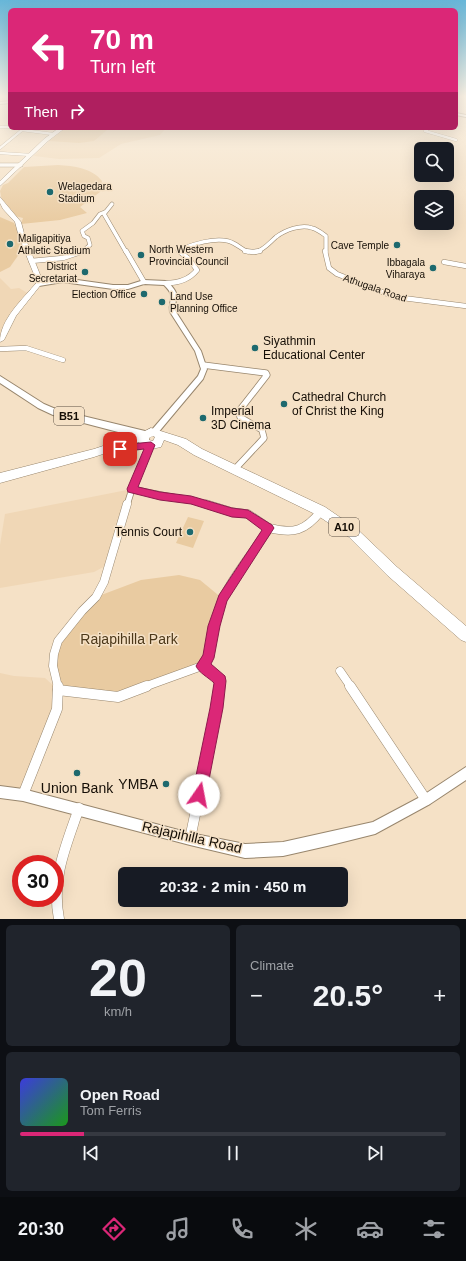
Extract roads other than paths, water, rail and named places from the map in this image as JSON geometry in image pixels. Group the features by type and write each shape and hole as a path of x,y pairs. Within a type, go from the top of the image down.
{"highway":[{"path":"0,184 46,139"},
{"path":"0,180 19,165"},
{"name":"A10","path":"0,478 151,439 198,452 321,511 353,533 392,570 466,635"}],"main road":[{"path":"0,199 6,209 18,222 31,261 40,280 39,284 13,315 0,340"},
{"name":"B51","path":"0,379 41,406 56,413 151,439"}],"street":[{"path":"0,148 11,139"},
{"path":"452,139 456,140"},
{"path":"0,153 29,155"},
{"path":"0,165 19,165"},
{"path":"31,261 65,257 81,253 90,244 88,238 84,236 82,231 93,223 100,214 105,212 112,204"},
{"path":"105,212 111,226 144,282"},
{"name":"Athugala Road","path":"166,283 175,284 186,279 197,270 189,259 178,250 194,245 227,240 234,243 243,251 253,252 264,250 270,245 273,239 287,230 310,227 326,236 325,249 329,268 337,274 395,297 466,306"},
{"path":"444,262 466,266"},
{"path":"23,795 57,709 58,683 53,666 54,654 58,641 96,597 104,582 132,489 151,439 201,377 204,369 198,352 173,312 172,309 175,294 166,283 144,282 120,287 63,280 39,284"},
{"path":"0,349 26,348 63,360"},
{"path":"203,365 266,373 267,375 239,410 240,417 246,422 261,428 264,432 264,438 235,469"},
{"path":"132,489 160,496 191,500 232,512 248,514 269,528 285,532 311,525 321,511"},
{"path":"58,690 118,697 202,666 208,658 214,626 222,599 269,528"},
{"path":"190,839 217,708 220,681 211,671 202,666"},
{"path":"340,671 426,800"},
{"name":"Rajapihilla Road","path":"0,792 23,795 79,808 190,839 245,851 283,849 375,828 426,800 466,774"},
{"path":"59,919 55,906 57,873 79,808"}],"place":[{"name":"Welagedara Stadium","path":"50,192"},
{"name":"Maligapitiya Athletic Stadium","path":"10,244"},
{"name":"Cave Temple","path":"397,245"},
{"name":"North Western Provincial Council","path":"141,255"},
{"name":"Ibbagala Viharaya","path":"433,268"},
{"name":"District Secretariat","path":"85,272"},
{"name":"Election Office","path":"144,294"},
{"name":"Land Use Planning Office","path":"162,302"},
{"name":"Siyathmin Educational Center","path":"255,348"},
{"name":"Cathedral Church of Christ the King","path":"284,404"},
{"name":"Imperial 3D Cinema","path":"203,418"},
{"name":"Tennis Court","path":"190,532"},
{"name":"Union Bank","path":"77,773"},
{"name":"YMBA","path":"166,784"}],"park label":[{"name":"Rajapihilla Park","path":"129,639"}]}
